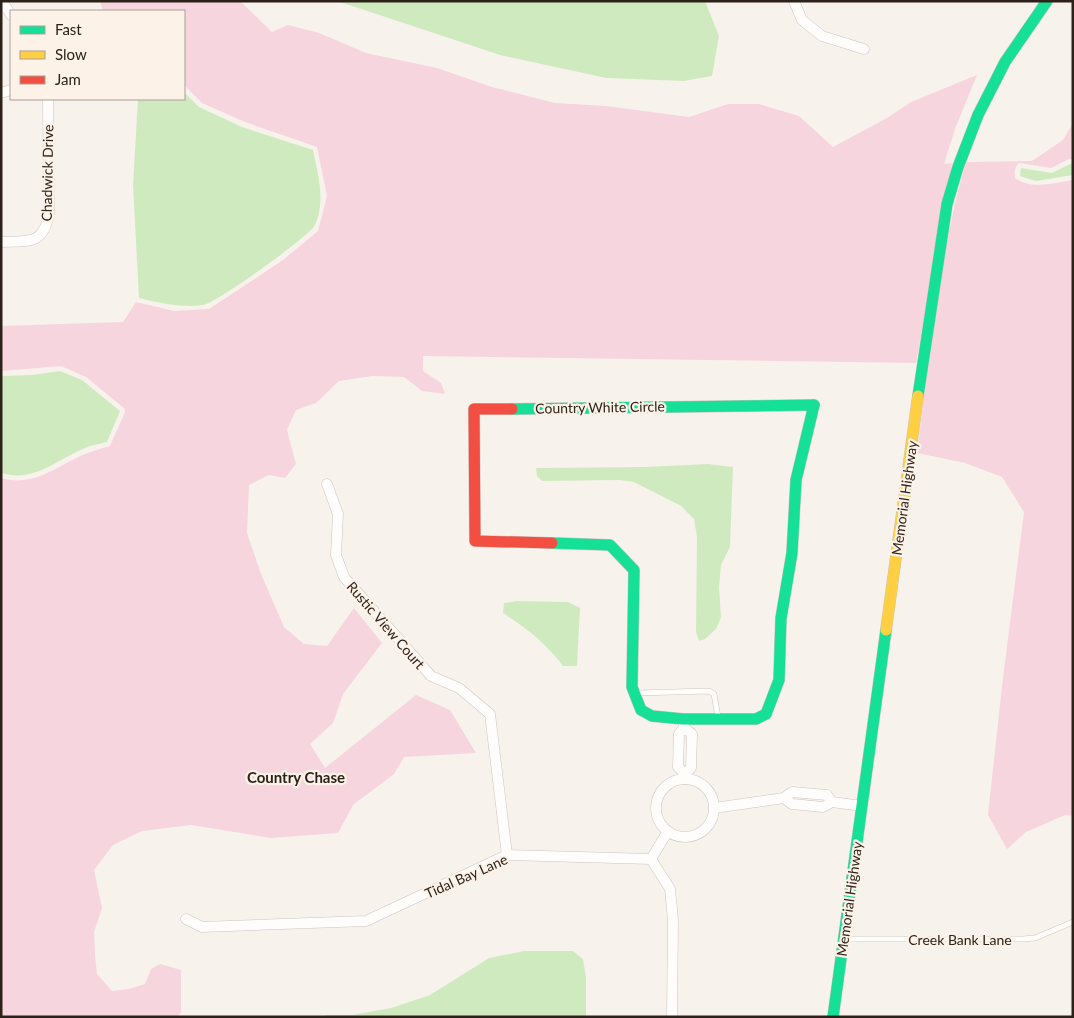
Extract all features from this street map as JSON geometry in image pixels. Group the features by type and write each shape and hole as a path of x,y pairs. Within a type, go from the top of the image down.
{"street":[{"path":"2,1 10,13"},
{"path":"794,1 802,20 822,36 864,49"},
{"name":"Memorial Highway","path":"832,1017 924,346 947,204 967,140 982,106 1005,62 1046,1"},
{"name":"Chadwick Drive","path":"1,242 30,240 39,237 45,230 49,213 48,100"},
{"name":"Country White Circle","path":"814,405 796,480 792,553 781,618 779,680 766,714 756,719 718,720 684,724 652,716 641,710 632,687 634,570 610,544 475,541 474,409 814,405"},
{"name":"Rustic View Court","path":"327,484 338,514 336,555 344,577 430,676 459,688 490,714 507,855"},
{"path":"684,724 679,734 678,767 684,776 702,784 709,791 713,799 714,808 713,818 708,826 700,833 682,837 668,831 659,820 656,811 657,801 661,792 667,785 684,776"},
{"path":"714,808 784,798 792,804 800,805 823,807 832,802 862,806"},
{"path":"668,831 651,859 670,889 673,920 672,1017"},
{"name":"Tidal Bay Lane","path":"186,920 202,927 366,922 507,855 651,859"}],"lane":[{"path":"633,693 709,691 714,694 718,720"},
{"name":"Creek Bank Lane","path":"843,939 1023,939 1035,938 1073,922"}],"shaded area":[{"path":"100,1 240,1 272,32 288,25 319,33 366,53 437,68 492,87 555,103 606,106 689,117 728,104 759,104 799,116 833,147 887,118 911,102 977,75 955,129 944,164 952,163 916,363 423,356 423,371 441,383 445,394 422,391 404,377 372,376 339,381 316,403 296,410 287,430 296,464 285,478 269,475 249,485 247,533 261,574 284,627 304,644 327,646 354,608 382,643 343,694 333,723 310,744 325,768 416,695 450,710 476,753 404,757 394,774 353,805 338,833 271,838 191,825 142,831 113,845 94,870 102,908 94,932 97,974 112,991 129,989 145,984 151,969 160,964 181,970 181,1012 178,1017 1,1017 1,478 25,480 36,477 88,453 110,446 125,409 86,377 61,366 1,371 1,326 123,322 136,302 174,311 209,309 283,260 318,231 327,196 317,147 245,122 202,103 185,86 185,10 103,10"},
{"path":"337,1 705,1 719,36 712,76 684,81 606,78 500,55"},
{"path":"185,93 199,107 242,127 313,150 321,197 315,225 297,242 225,294 203,305 187,306 139,298 133,185 138,100 185,100"},
{"path":"1073,123 1073,159 1069,159 1051,168 1019,163 1016,168 1015,178 1022,182 1036,185 1073,180 1073,816 1065,815 1026,832 1007,849 988,815 1024,512 1002,477 965,463 917,453 942,270 966,162 1032,161 1063,140"},
{"path":"1073,164 1073,175 1036,181 1020,176 1021,168 1052,173"},
{"path":"60,371 82,380 120,411 107,442 85,448 34,473 13,475 1,473 1,376 32,375"},
{"path":"708,464 733,467 730,547 721,565 719,587 721,618 716,629 705,639 699,641 696,632 697,537 694,519 681,506 634,482 620,480 542,481 537,476 536,468 644,467"},
{"path":"517,601 568,602 580,608 577,666 563,666 536,637 503,613 504,603"},
{"path":"524,951 573,951 583,959 586,977 586,1017 325,1017 325,1015 352,1015 391,1008 430,995 489,958"}],"traffic: fast":[{"path":"918,396 947,204 958,167 978,115 1005,62 1047,1"},
{"path":"552,543 610,545 634,570 632,687 641,710 652,716 683,719 756,719 766,714 779,680 781,618 792,553 796,480 814,405"},
{"path":"512,409 814,405"},
{"path":"833,1017 886,630"}],"traffic: slow":[{"path":"886,630 918,396"}],"traffic: jam":[{"path":"512,409 474,409 475,541 552,543"}],"district":[{"name":"Country Chase","path":"296,777"}]}
